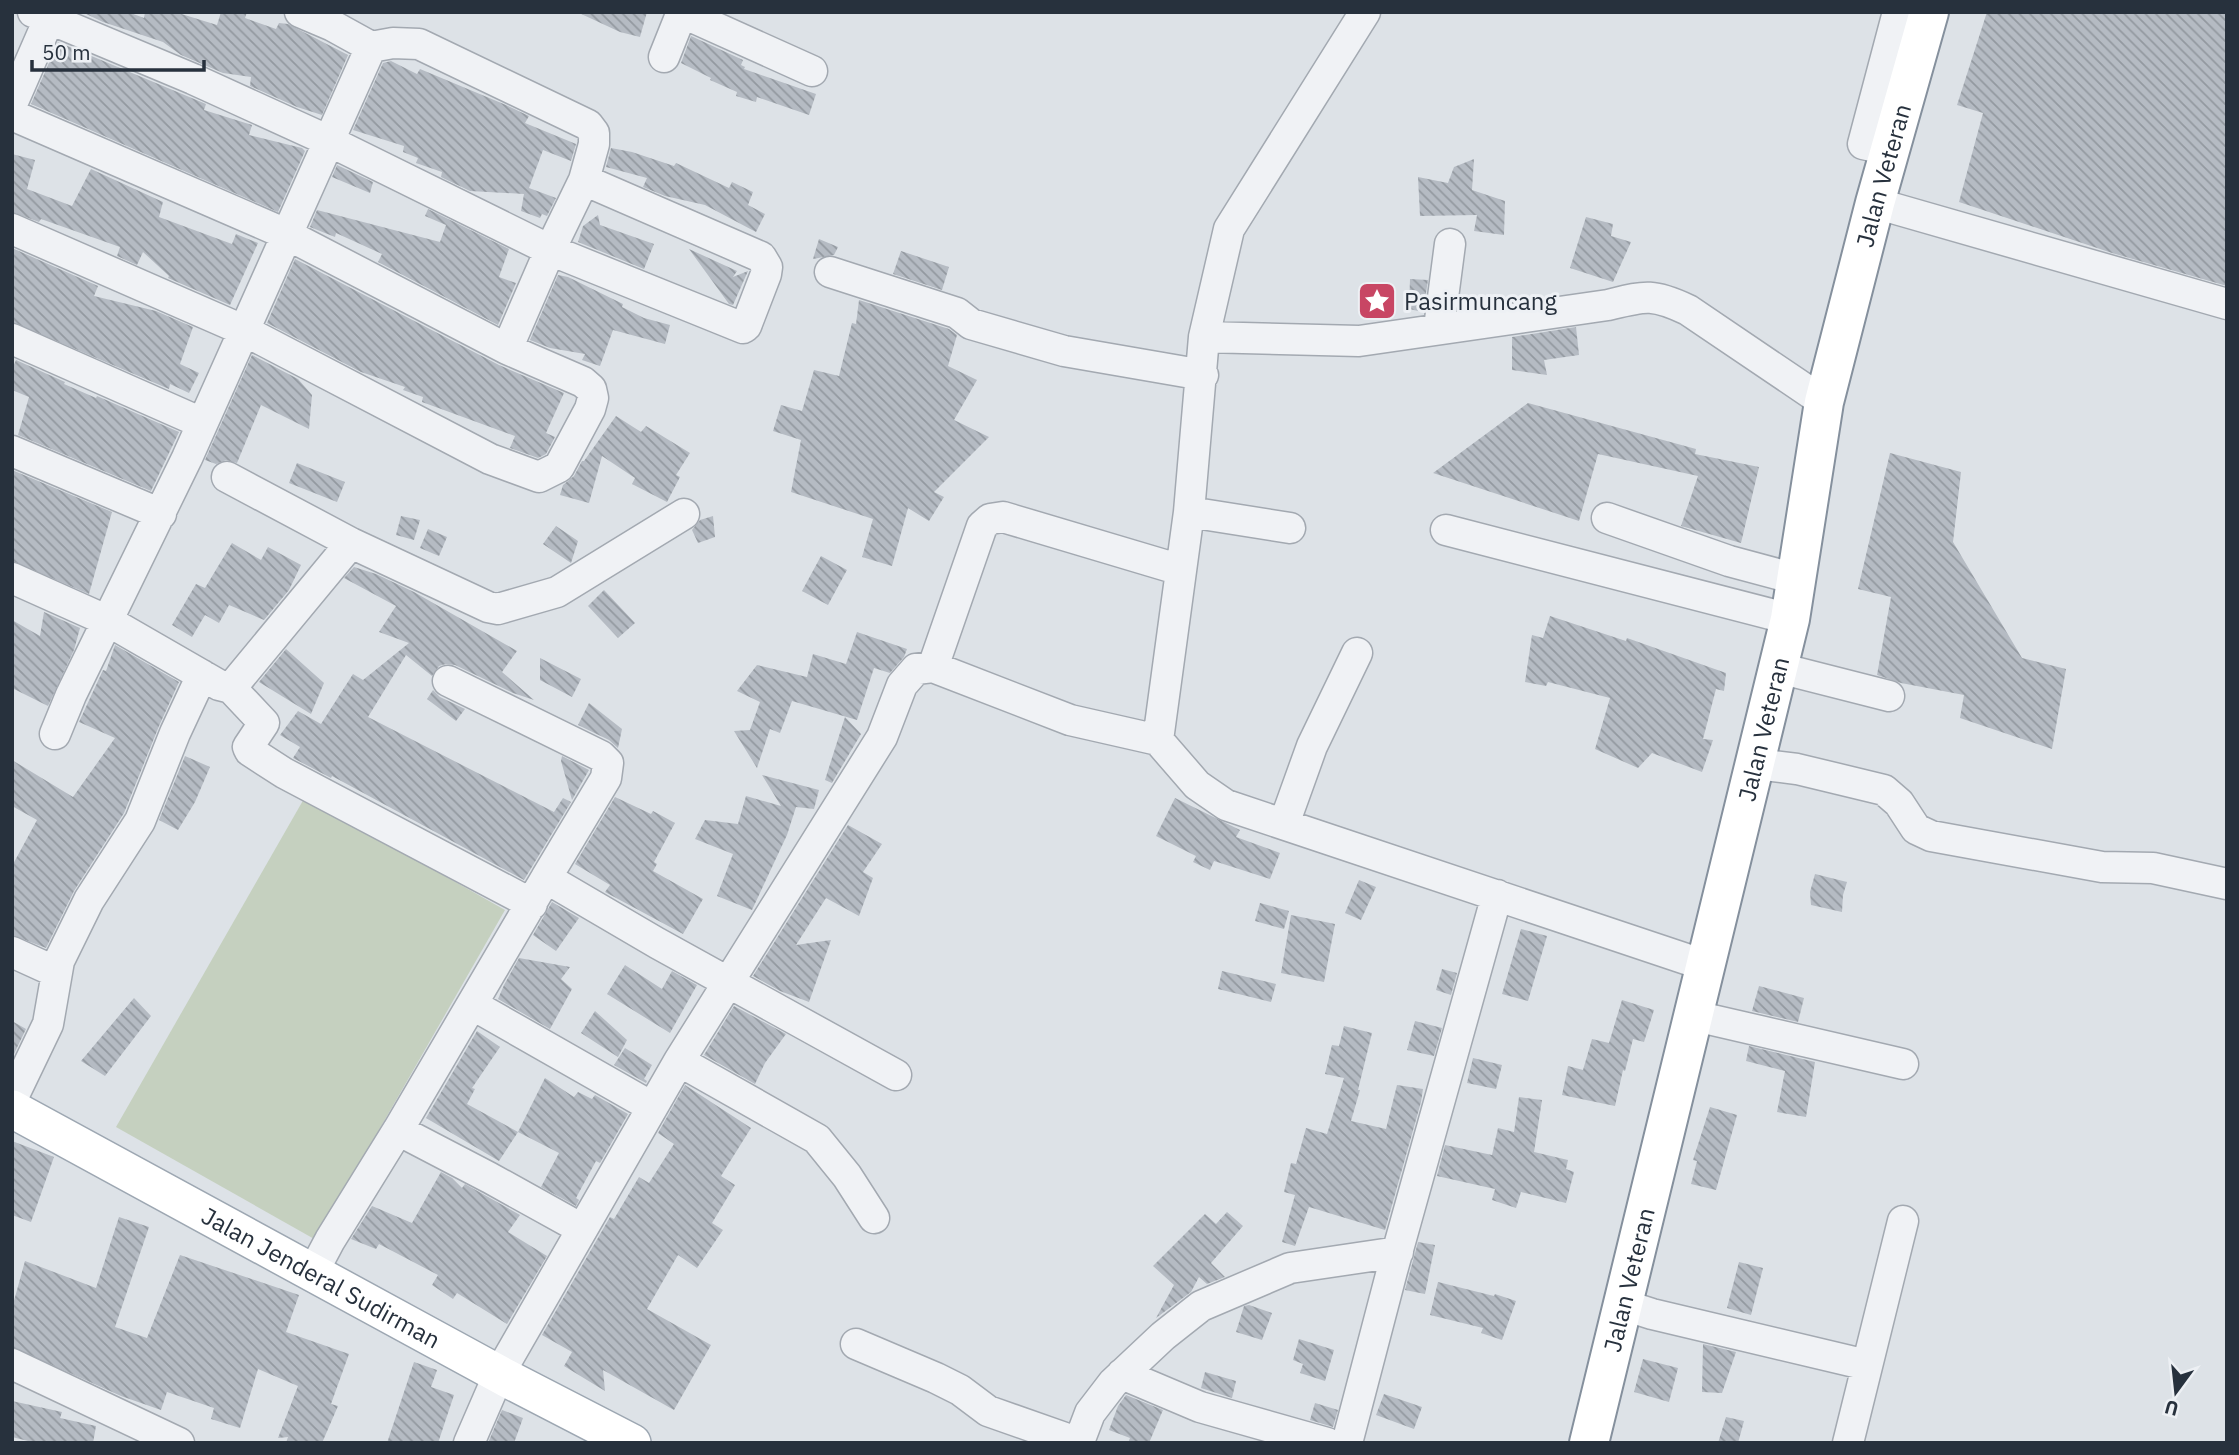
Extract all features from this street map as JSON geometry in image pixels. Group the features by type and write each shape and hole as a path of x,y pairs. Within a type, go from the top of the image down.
{"highway":[{"name":"Jalan Veteran","path":"1589,1443 1779,668 1790,619 1824,402 1875,203 1929,12"}],"main road":[{"name":"Jalan Jenderal Sudirman","path":"12,1109 499,1374 632,1443"}],"street":[{"path":"300,12 371,47 393,43 419,44 588,125 594,133 594,144 584,180 507,349"},
{"path":"664,57 682,12 812,71"},
{"path":"1158,740 1189,512 1203,375 1204,337 1229,229 1365,12"},
{"path":"1890,150 1863,144 1898,12"},
{"path":"12,104 45,15 194,79 328,141 550,250 743,328 746,326 766,274 767,267 761,257 584,180"},
{"path":"54,734 202,423 371,47"},
{"path":"12,115 286,234 507,349 583,382 591,389 593,398 590,410 559,467 539,477 490,459 243,330 12,229"},
{"path":"1875,203 2227,304"},
{"path":"1439,328 1450,244"},
{"path":"830,272 957,313 971,324 1064,351 1203,375"},
{"path":"1204,337 1359,341 1608,305 1644,296 1665,300 1688,310 1824,402"},
{"path":"12,339 202,423"},
{"path":"12,451 160,514"},
{"path":"227,477 351,543 488,607 498,609 557,592 684,514"},
{"path":"1189,512 1290,528"},
{"path":"933,667 982,526 990,519 1003,517 1181,570"},
{"path":"1607,518 1729,561 1796,579"},
{"path":"1446,530 1790,619"},
{"path":"231,688 351,543"},
{"path":"14,584 108,621 219,685 231,688 264,723 250,743 250,751 284,773 532,904"},
{"path":"1284,824 1312,746 1357,653"},
{"path":"469,1443 499,1374 652,1107 882,737 902,685 916,669 933,667 1070,720 1158,740 1197,785 1226,805 1706,967"},
{"path":"1779,668 1889,696"},
{"path":"12,1099 48,1024 59,961 89,900 140,821 175,733 202,675"},
{"path":"313,1272 606,778 608,763 601,756 448,681"},
{"path":"1756,764 1797,769 1884,790 1899,803 1916,829 1931,836 2102,867 2154,868 2227,884"},
{"path":"546,878 729,983 896,1074"},
{"path":"1347,1443 1497,895"},
{"path":"12,952 57,972"},
{"path":"473,1005 652,1107"},
{"path":"1695,1016 1903,1063"},
{"path":"679,1061 817,1139 847,1176 874,1218"},
{"path":"398,1130 582,1229"},
{"path":"1848,1443 1903,1222"},
{"path":"856,1343 960,1390 988,1411 1079,1442 1090,1413 1122,1374 1201,1306 1290,1268 1398,1252"},
{"path":"1624,1305 1867,1365"},
{"path":"12,1364 179,1443"},
{"path":"1122,1374 1200,1407 1327,1443"}],"green space":[{"path":"305,797 505,910 316,1240 116,1127"}],"building":[{"path":"82,12 128,12 144,18 145,12 175,12 217,25 221,12 247,12 245,18 276,29 279,23 288,24 348,55 322,115 250,86 251,77 223,73 181,55 163,42"},
{"path":"577,12 647,12 640,37 620,32"},
{"path":"1987,12 2227,12 2227,286 2112,253 1959,202 1983,113 1957,105"},
{"path":"691,36 743,60 741,65 744,69 816,94 809,115 757,97 756,102 736,96 737,92 681,63"},
{"path":"58,42 206,104 204,110 252,125 249,135 302,148 305,151 278,212 31,104"},
{"path":"391,61 417,74 420,69 506,105 529,116 525,123 576,144 571,161 543,150 529,188 556,198 547,216 542,214 540,218 521,211 524,194 470,191 441,177 442,172 416,163 418,158 403,152 404,146 353,130 383,63"},
{"path":"611,148 674,166 676,163 729,188 732,182 753,192 748,205 765,214 756,232 705,205 665,196 643,187 647,178 606,167"},
{"path":"12,154 35,160 27,189 72,206 91,169 163,202 159,217 232,244 236,234 258,243 230,305 168,278 169,276 143,252 137,265 117,256 120,247 41,219 39,222 12,212"},
{"path":"1474,159 1472,190 1505,201 1504,235 1474,231 1477,215 1420,216 1418,177 1448,183 1454,167"},
{"path":"337,165 373,182 370,193 332,177"},
{"path":"428,209 509,249 499,277 516,283 498,325 378,262 382,254 336,233 335,237 310,227 317,210 440,242 446,225 425,216"},
{"path":"598,215 600,225 654,244 644,269 578,242 583,226"},
{"path":"1586,217 1613,224 1611,236 1631,242 1613,282 1570,268"},
{"path":"819,239 838,247 834,255 813,259"},
{"path":"12,248 98,286 94,296 156,311 193,327 180,364 199,373 189,393 170,384 169,389 12,322"},
{"path":"689,249 737,271 733,277 748,271 733,305 729,304"},
{"path":"901,251 949,267 942,290 893,274"},
{"path":"295,259 499,365 564,393 546,433 555,437 546,454 538,458 510,448 515,436 422,402 423,397 403,390 405,387 361,372 267,323"},
{"path":"558,275 568,277 623,304 622,307 644,318 670,325 665,344 613,330 600,366 582,360 585,354 550,348 530,340"},
{"path":"1410,279 1428,280 1423,312 1409,309"},
{"path":"859,300 949,329 957,335 948,366 977,380 954,420 989,437 934,492 944,497 929,521 908,508 892,566 862,557 873,519 791,492 801,440 773,431 781,405 802,411 814,370 839,376 852,323 856,324"},
{"path":"1576,327 1579,355 1544,360 1547,375 1512,370 1512,337"},
{"path":"252,355 298,379 312,395 309,429 261,405 237,463 226,460 216,464 205,460"},
{"path":"16,360 65,382 64,384 179,432 151,491 18,435 29,397 12,390 12,369"},
{"path":"1528,403 1696,449 1695,454 1759,467 1741,543 1681,526 1698,476 1598,454 1579,521 1433,473"},
{"path":"616,416 641,432 646,426 690,453 676,475 680,477 667,502 632,484 635,478 602,456 589,503 560,495 563,485 574,476"},
{"path":"1890,453 1961,472 1953,542 2022,658 2066,669 2052,749 1960,718 1964,695 1901,683 1877,675 1891,597 1858,589"},
{"path":"297,463 345,482 337,502 289,483"},
{"path":"12,470 112,512 89,594 12,561"},
{"path":"401,516 420,520 414,540 396,535"},
{"path":"713,516 715,537 698,543 692,530 700,520"},
{"path":"556,526 578,541 571,563 543,544"},
{"path":"428,529 447,537 439,556 420,548"},
{"path":"232,543 261,560 268,547 301,565 289,590 264,620 229,605 219,623 205,615 192,637 172,625 196,584 205,588"},
{"path":"821,556 847,570 828,605 802,591"},
{"path":"354,567 414,592 517,651 502,672 534,700 513,693 455,665 439,666 432,676 406,655 368,717 554,812 563,798 571,802 524,880 332,776 331,778 293,758 300,747 280,735 298,711 321,724 353,674 363,680 409,643 379,632 396,606 344,578"},
{"path":"604,590 635,623 618,638 588,606"},
{"path":"44,612 80,628 74,650 48,706 12,688 12,620 40,636"},
{"path":"1550,616 1626,641 1627,638 1726,673 1724,691 1716,689 1703,739 1713,740 1702,772 1652,753 1638,768 1595,749 1610,698 1548,682 1546,686 1525,682 1532,635 1543,638"},
{"path":"857,632 907,649 904,657 890,673 874,668 857,720 792,701 780,733 770,729 757,768 734,731 750,730 760,702 737,691 757,665 807,677 813,654 846,664"},
{"path":"115,645 179,682 124,813 74,891 46,948 12,935 12,866 37,820 12,806 12,760 73,797 115,738 79,722 103,670 106,671"},
{"path":"286,649 324,683 311,714 259,682"},
{"path":"540,658 581,679 572,697 540,680"},
{"path":"433,690 440,697 465,709 456,721 427,699"},
{"path":"589,703 622,729 618,748 609,740 578,725"},
{"path":"845,717 861,734 832,783 825,780"},
{"path":"185,756 210,767 195,802 178,830 159,820"},
{"path":"562,756 589,770 572,800 561,761"},
{"path":"762,775 819,790 814,809 796,807 787,835 752,910 717,896 733,854 695,839 705,820 738,824 746,796 781,806"},
{"path":"615,797 651,814 653,811 675,823 654,862 657,864 653,871 703,899 683,934 605,892 610,885 575,864"},
{"path":"1175,798 1240,830 1236,837 1280,853 1270,879 1214,861 1210,870 1193,862 1196,856 1156,836"},
{"path":"848,825 882,844 863,872 873,878 859,916 826,898 796,945 831,940 809,1002 780,991 753,976"},
{"path":"1815,874 1847,882 1842,912 1811,905 1810,892"},
{"path":"1359,880 1376,887 1361,920 1345,913"},
{"path":"552,902 579,918 556,951 533,935"},
{"path":"1260,903 1289,911 1284,929 1255,921"},
{"path":"1291,915 1335,924 1324,982 1281,973"},
{"path":"1521,929 1547,936 1528,1001 1502,994"},
{"path":"519,958 570,967 561,979 572,989 550,1029 498,999"},
{"path":"625,965 662,989 672,971 697,985 670,1033 607,994"},
{"path":"1442,969 1457,973 1451,995 1436,990"},
{"path":"1222,971 1276,984 1271,1002 1218,989"},
{"path":"1759,986 1804,998 1798,1022 1752,1011"},
{"path":"134,998 151,1016 105,1076 81,1061"},
{"path":"1622,1000 1654,1010 1644,1042 1633,1039 1615,1106 1562,1095 1568,1066 1583,1070 1592,1039 1609,1043"},
{"path":"734,1006 786,1034 765,1063 755,1084 704,1055"},
{"path":"595,1011 627,1040 618,1057 581,1033"},
{"path":"12,1021 26,1029 12,1058"},
{"path":"1415,1021 1442,1028 1434,1056 1407,1050"},
{"path":"1344,1026 1372,1033 1351,1121 1386,1129 1397,1085 1423,1089 1421,1102 1385,1230 1309,1207 1295,1246 1282,1242 1295,1195 1284,1192 1291,1163 1296,1164 1306,1128 1327,1134 1344,1078 1325,1074 1332,1045 1339,1046"},
{"path":"477,1031 500,1047 472,1088 475,1089 467,1104 518,1132 499,1161 426,1118"},
{"path":"1749,1046 1815,1062 1806,1117 1777,1112 1785,1071 1746,1061"},
{"path":"625,1048 652,1065 644,1079 646,1083 614,1065"},
{"path":"1473,1058 1502,1065 1496,1089 1467,1083"},
{"path":"545,1078 574,1097 578,1092 592,1099 595,1095 628,1114 600,1163 596,1161 576,1198 579,1200 576,1206 541,1187 559,1153 518,1132"},
{"path":"685,1085 751,1128 721,1176 735,1185 712,1223 723,1230 697,1268 678,1255 647,1309 711,1345 674,1410 603,1370 605,1391 564,1366 572,1352 542,1335 610,1217 614,1219 639,1177 649,1183 674,1144 658,1133"},
{"path":"1519,1097 1542,1100 1534,1152 1568,1160 1566,1169 1574,1172 1566,1203 1521,1192 1516,1208 1492,1200 1495,1189 1437,1176 1445,1145 1492,1155 1498,1128 1514,1132"},
{"path":"1710,1107 1737,1115 1716,1190 1691,1184 1697,1161 1693,1160"},
{"path":"12,1141 54,1157 31,1222 12,1215"},
{"path":"441,1172 462,1188 465,1184 520,1215 508,1232 547,1256 507,1324 457,1293 453,1299 432,1285 438,1275 379,1244 376,1249 351,1239 372,1206 412,1223"},
{"path":"1227,1212 1243,1226 1211,1263 1225,1277 1207,1284 1199,1277 1191,1292 1156,1318 1174,1285 1153,1266 1205,1214 1216,1224"},
{"path":"119,1217 149,1227 115,1327 147,1338 180,1255 299,1295 286,1332 349,1354 331,1404 338,1406 322,1443 286,1443 288,1437 278,1438 298,1386 258,1369 240,1428 211,1419 214,1408 167,1392 161,1410 121,1396 12,1347 12,1308 25,1261 96,1288"},
{"path":"1418,1242 1435,1245 1425,1294 1405,1290"},
{"path":"1739,1262 1763,1268 1751,1315 1727,1308"},
{"path":"1438,1282 1516,1301 1502,1340 1481,1333 1483,1328 1430,1315"},
{"path":"1249,1305 1272,1313 1262,1340 1236,1332 1244,1306"},
{"path":"1299,1339 1334,1350 1325,1381 1300,1373 1303,1364 1293,1360"},
{"path":"1703,1344 1736,1352 1722,1393 1702,1392"},
{"path":"1643,1359 1678,1368 1669,1402 1634,1392"},
{"path":"414,1362 437,1370 431,1387 454,1395 438,1443 387,1443"},
{"path":"1205,1372 1236,1381 1232,1398 1201,1388"},
{"path":"1384,1394 1422,1407 1414,1429 1376,1415"},
{"path":"1126,1395 1163,1410 1149,1443 1128,1443 1130,1438 1109,1430 1118,1406"},
{"path":"12,1401 62,1412 60,1418 96,1426 93,1443 36,1443 12,1437"},
{"path":"1315,1403 1338,1410 1333,1427 1310,1420"},
{"path":"502,1410 523,1418 514,1443 488,1443"},
{"path":"1726,1417 1744,1421 1738,1443 1718,1443"}],"place":[{"name":"Pasirmuncang","path":"1377,301"}]}
